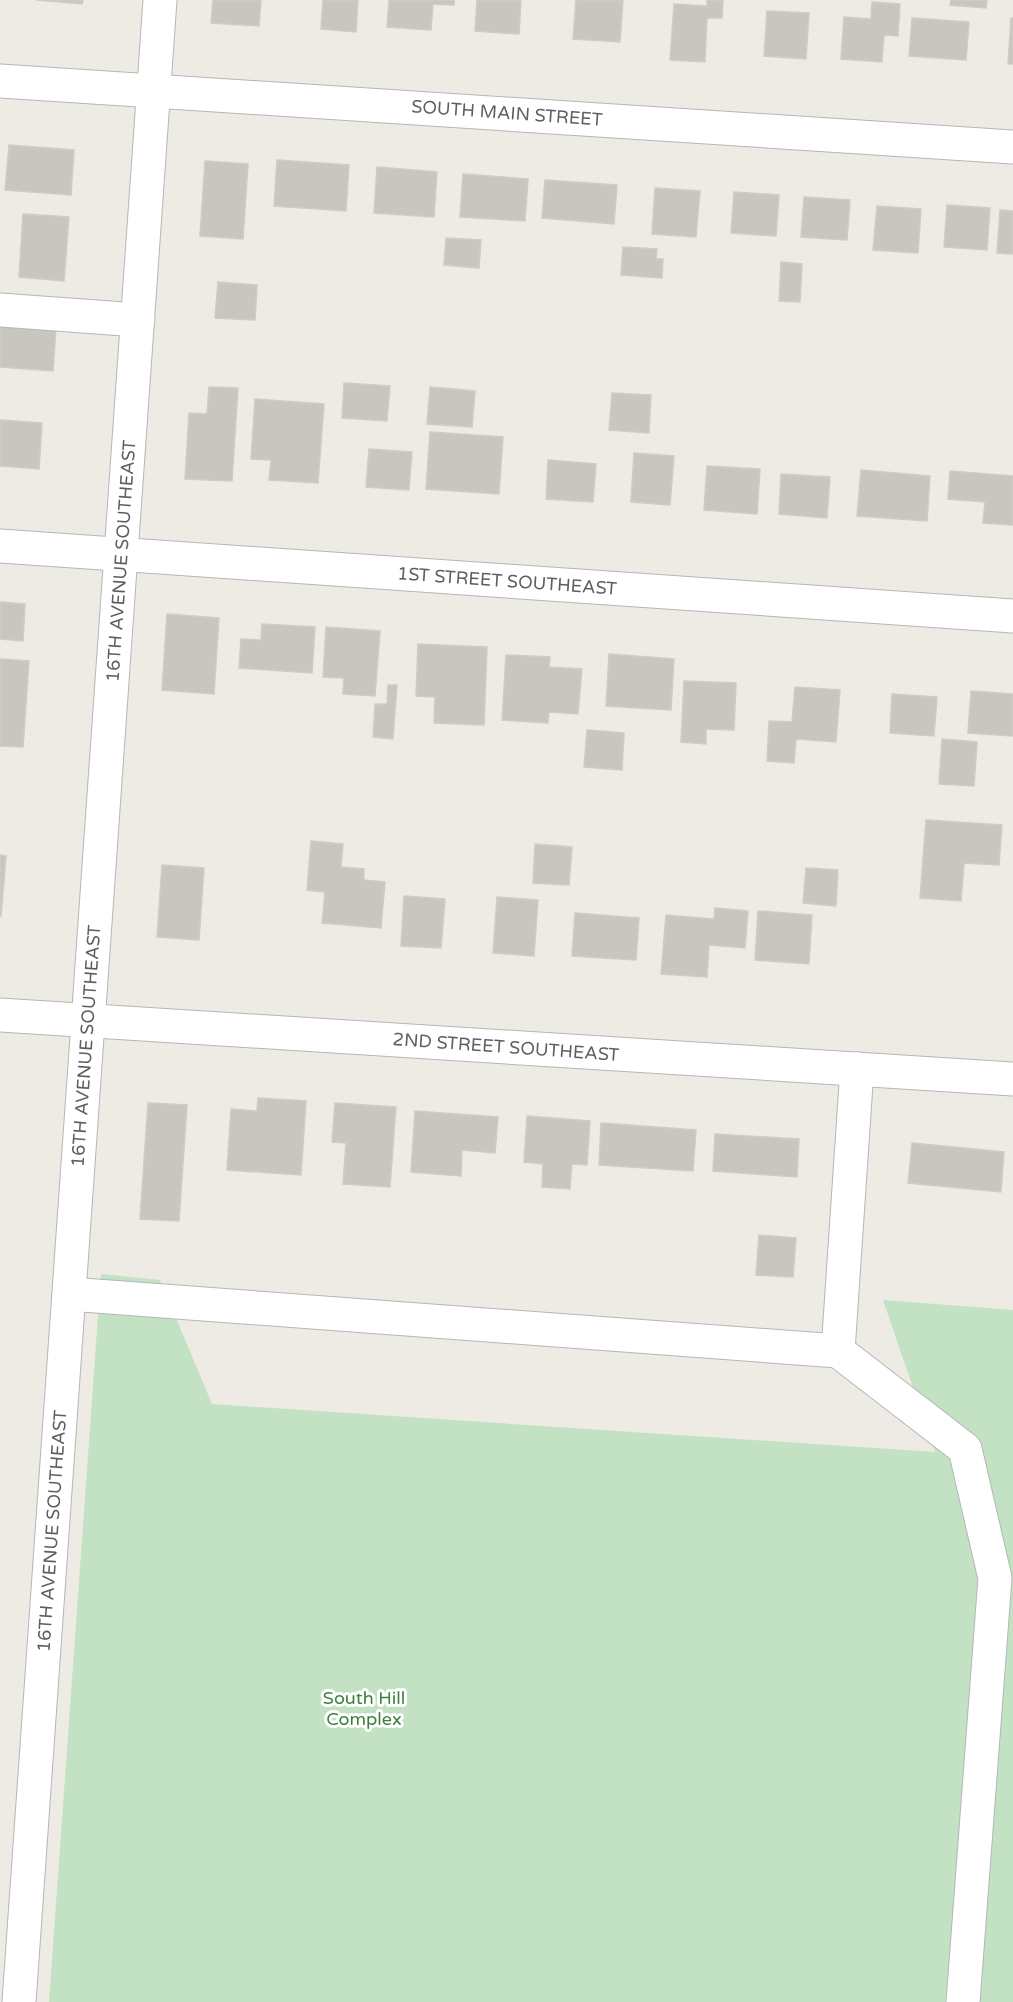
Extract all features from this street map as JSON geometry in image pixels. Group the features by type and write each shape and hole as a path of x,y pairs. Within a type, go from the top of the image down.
{"street":[{"name":"16TH AVENUE SOUTHEAST","path":"19,2002 11,1948 69,1294 160,0"},
{"name":"SOUTH MAIN STREET","path":"0,81 1013,147"},
{"path":"0,310 138,320"},
{"name":"1ST STREET SOUTHEAST","path":"0,546 1013,616"},
{"name":"2ND STREET SOUTHEAST","path":"0,1015 1013,1078"},
{"path":"838,1352 857,1069"},
{"path":"69,1294 838,1352 964,1449 995,1578 963,2002"}],"green space":[{"name":"South Hill Complex","path":"101,1274 160,1280 212,1404 935,1452 883,1300 1013,1310 1013,2002 49,2002"}],"building":[{"path":"36,0 83,0 82,4"},
{"path":"213,0 261,0 259,26 211,23"},
{"path":"323,0 358,0 356,32 321,29"},
{"path":"389,0 454,0 454,5 433,4 431,30 387,27"},
{"path":"477,0 521,0 519,34 475,31"},
{"path":"576,0 623,0 620,42 573,39"},
{"path":"707,0 723,0 722,18 707,18 705,62 670,60 674,4 707,6"},
{"path":"951,0 987,0 986,8 950,5"},
{"path":"872,2 900,4 898,36 884,35 882,62 841,59 844,17 871,19"},
{"path":"767,11 809,13 806,59 764,56"},
{"path":"912,18 969,22 966,60 909,56"},
{"path":"1011,18 1013,18 1013,64 1008,64"},
{"path":"9,145 74,150 71,195 5,190"},
{"path":"277,160 349,165 346,211 274,206"},
{"path":"205,161 248,164 243,239 200,236"},
{"path":"377,167 437,172 434,217 374,213"},
{"path":"463,174 528,179 525,221 460,217"},
{"path":"545,180 617,185 614,224 542,218"},
{"path":"655,188 700,191 696,237 652,234"},
{"path":"734,192 779,195 776,236 731,233"},
{"path":"804,197 850,200 847,240 801,237"},
{"path":"947,205 990,208 987,250 944,247"},
{"path":"877,206 921,209 918,253 873,250"},
{"path":"1000,210 1013,211 1013,254 997,253"},
{"path":"23,214 69,217 64,281 19,277"},
{"path":"446,238 481,240 479,268 444,265"},
{"path":"623,247 657,249 656,259 663,259 662,278 621,275"},
{"path":"781,262 802,264 800,302 779,301"},
{"path":"218,282 257,285 255,320 215,318"},
{"path":"0,324 56,328 53,371 0,367"},
{"path":"344,383 390,386 387,421 342,418"},
{"path":"209,387 238,388 232,481 185,479 189,413 207,414"},
{"path":"430,387 475,391 472,427 427,424"},
{"path":"612,393 651,395 649,433 609,430"},
{"path":"255,399 324,404 318,483 269,480 271,460 251,459"},
{"path":"0,420 42,423 39,469 0,466"},
{"path":"430,432 503,437 499,494 426,489"},
{"path":"369,449 412,452 409,490 366,487"},
{"path":"634,453 674,456 670,505 631,502"},
{"path":"548,460 596,464 593,502 546,499"},
{"path":"707,466 760,469 757,514 704,510"},
{"path":"861,470 930,476 927,521 857,516"},
{"path":"950,471 1013,476 1013,525 983,523 985,502 948,499"},
{"path":"781,474 830,477 827,518 779,514"},
{"path":"0,602 25,604 23,641 0,639"},
{"path":"167,614 219,618 214,694 162,690"},
{"path":"262,624 315,627 312,673 239,668 241,639 261,640"},
{"path":"326,627 380,631 375,696 343,694 344,678 323,677"},
{"path":"418,644 487,647 484,725 434,723 435,697 416,696"},
{"path":"609,654 674,659 671,710 606,706"},
{"path":"506,655 550,657 549,667 582,669 578,714 549,712 548,723 502,720"},
{"path":"0,659 29,661 23,747 0,746"},
{"path":"684,681 736,683 734,730 706,729 706,744 681,742"},
{"path":"388,685 397,685 393,739 373,737 375,704 387,704"},
{"path":"795,687 840,690 836,742 796,739 794,763 767,761 769,721 792,722"},
{"path":"971,691 1013,694 1013,736 968,733"},
{"path":"892,694 937,697 934,736 890,733"},
{"path":"587,730 624,733 622,770 584,767"},
{"path":"942,739 977,742 974,786 939,784"},
{"path":"926,820 1002,825 999,865 964,863 961,901 920,898"},
{"path":"311,841 343,844 341,867 364,869 364,880 385,882 381,928 322,923 325,892 307,890"},
{"path":"535,844 572,847 569,885 533,883"},
{"path":"0,855 6,856 1,916 0,915"},
{"path":"162,865 204,868 199,940 157,937"},
{"path":"806,868 838,870 836,906 803,903"},
{"path":"404,896 445,899 441,948 401,946"},
{"path":"497,897 538,900 534,956 493,953"},
{"path":"715,908 748,911 745,948 709,945 707,977 661,974 666,915 714,919"},
{"path":"758,911 812,915 809,964 755,960"},
{"path":"575,913 639,918 636,960 572,956"},
{"path":"258,1098 306,1101 301,1175 227,1170 231,1109 257,1111"},
{"path":"148,1103 187,1105 179,1221 140,1219"},
{"path":"335,1103 396,1107 390,1187 343,1184 346,1143 332,1142"},
{"path":"415,1111 498,1117 495,1153 462,1150 461,1176 411,1172"},
{"path":"527,1116 590,1121 587,1165 572,1164 570,1189 542,1187 543,1164 524,1162"},
{"path":"601,1123 696,1130 693,1171 599,1165"},
{"path":"715,1134 799,1139 797,1177 713,1171"},
{"path":"912,1143 1004,1152 1001,1192 908,1183"},
{"path":"759,1235 796,1238 793,1277 756,1275"}]}
